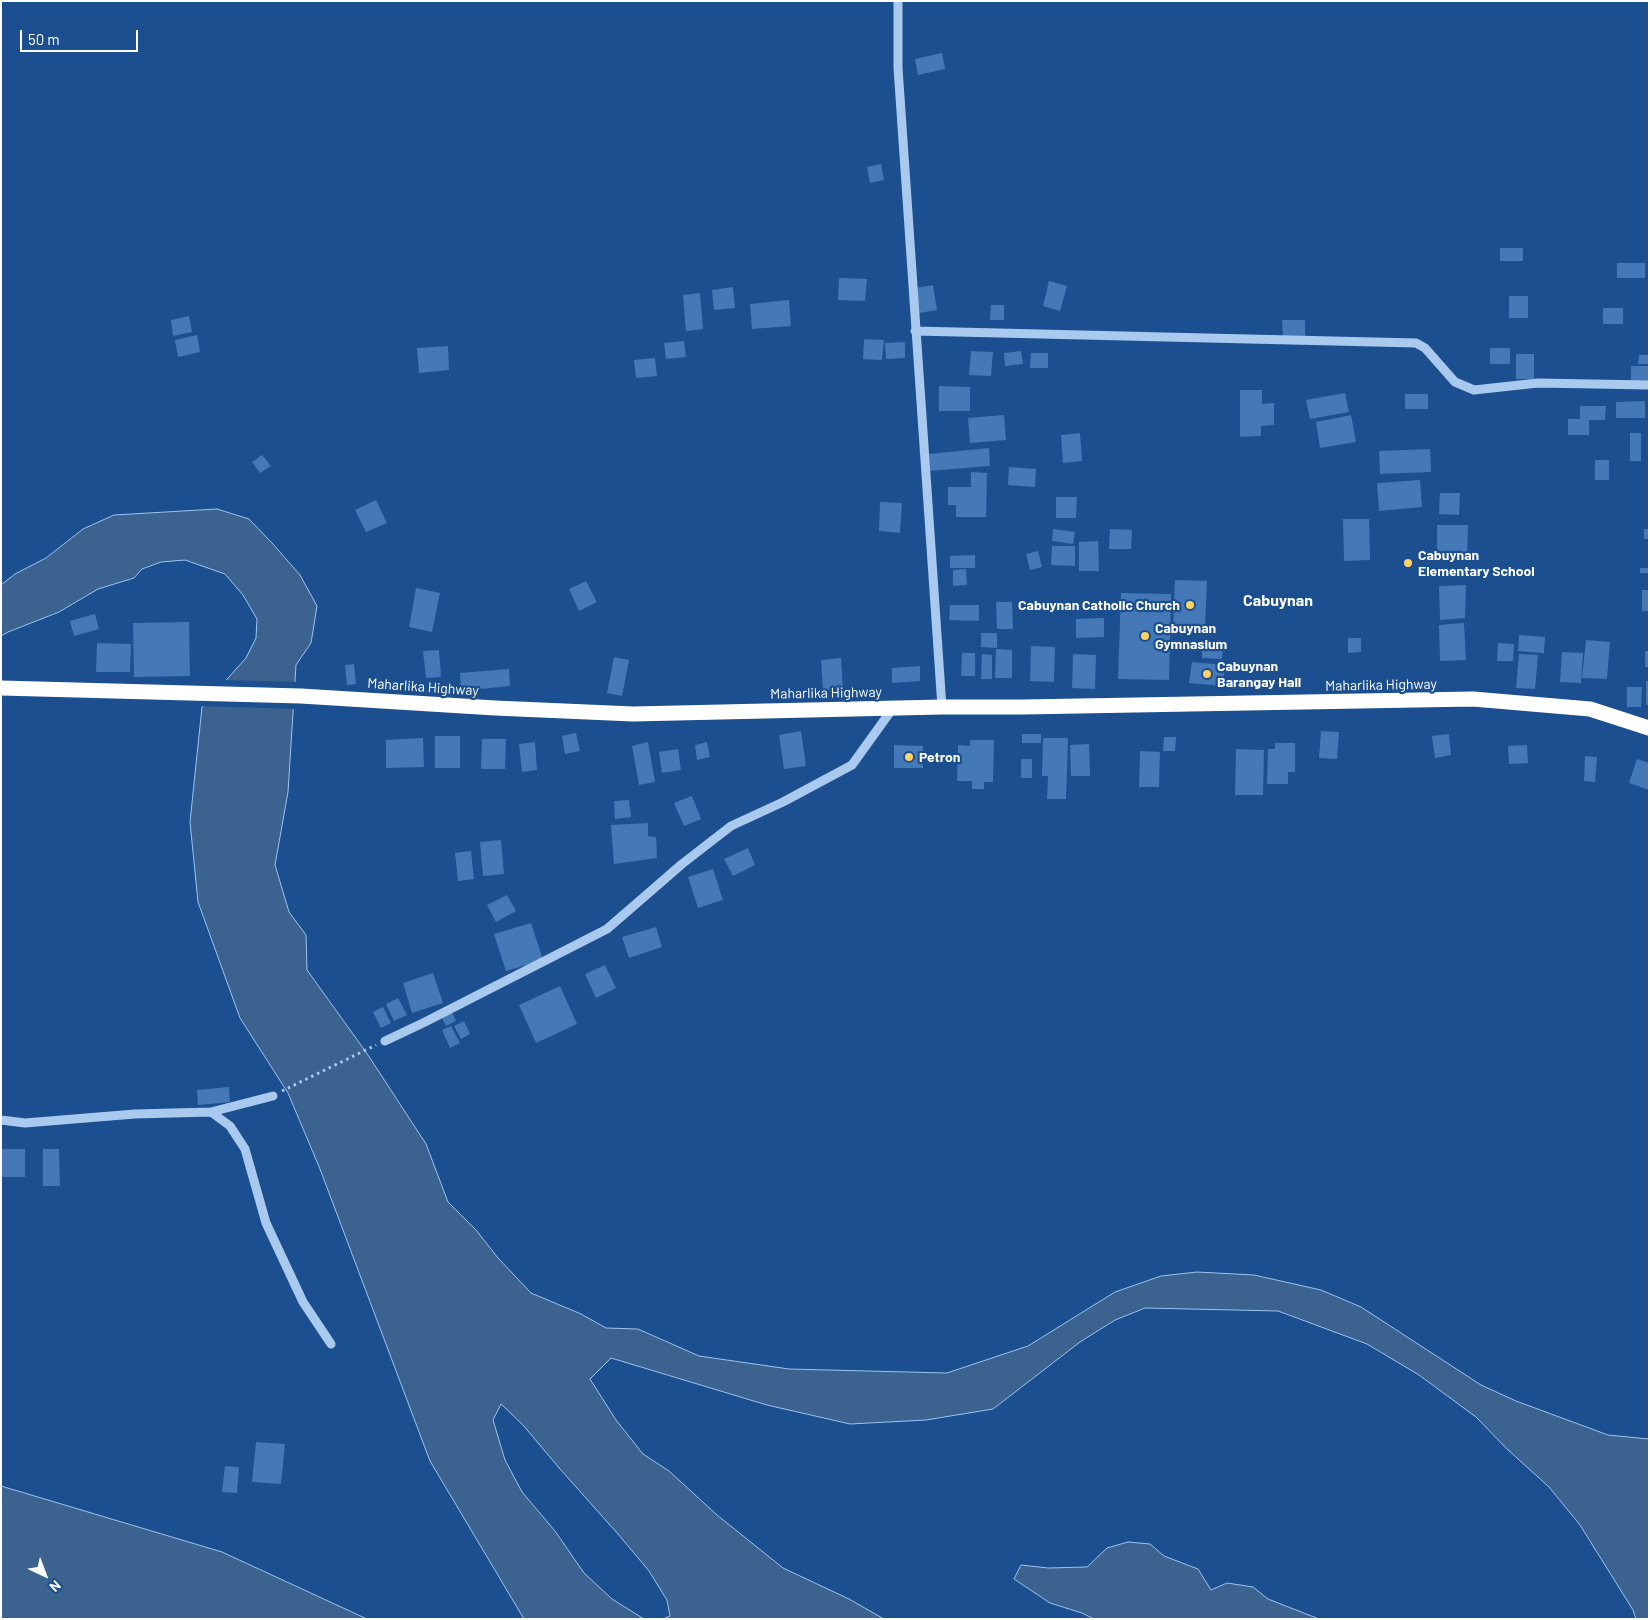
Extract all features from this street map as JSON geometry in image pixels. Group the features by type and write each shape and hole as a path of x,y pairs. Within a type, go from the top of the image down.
{"highway":[{"name":"Maharlika Highway","path":"1,688 301,696 633,714 1472,699 1590,709 1649,728"}],"street":[{"path":"898,1 898,68 942,707"},
{"path":"915,331 1416,343 1425,348 1455,382 1474,390 1538,383 1649,385"},
{"path":"384,1041 432,1019 607,929 682,864 731,826 783,802 852,765 893,708"},
{"path":"1,1120 25,1123 135,1114 210,1112 273,1096"},
{"path":"210,1112 230,1126 245,1149 266,1223 303,1302 331,1344"}],"path":[{"path":"273,1096 384,1041"}],"water":[{"path":"217,509 249,519 300,575 317,606 311,643 296,665 288,792 275,865 289,912 306,935 307,970 368,1055 426,1144 448,1202 476,1230 498,1258 531,1293 581,1314 606,1328 638,1329 699,1356 789,1369 947,1373 1028,1346 1115,1292 1161,1276 1197,1272 1254,1275 1321,1290 1361,1307 1481,1385 1516,1401 1608,1435 1649,1439 1649,1619 1636,1619 1633,1610 1580,1525 1549,1487 1507,1449 1476,1417 1419,1375 1367,1344 1278,1311 1145,1308 1115,1320 1080,1342 993,1409 926,1420 850,1424 767,1405 611,1358 590,1379 616,1420 643,1454 669,1471 717,1515 783,1568 849,1599 884,1619 663,1619 670,1616 667,1600 649,1571 523,1425 501,1404 493,1420 505,1460 522,1492 555,1531 584,1573 612,1599 644,1619 524,1619 430,1461 320,1169 288,1093 240,1018 198,902 190,822 202,707 246,658 256,638 257,619 243,595 225,574 185,560 161,562 142,569 134,578 98,589 59,612 1,636 1,585 15,574 46,558 83,529 114,515"},
{"path":"1,1486 222,1552 367,1619 1,1619"},
{"path":"1128,1542 1150,1544 1164,1556 1198,1569 1211,1590 1227,1583 1253,1587 1268,1599 1319,1619 1094,1619 1082,1613 1050,1603 1014,1579 1021,1565 1048,1568 1087,1567 1107,1548"}],"pier":[{"path":"223,680 298,682 296,709 199,706"}],"building":[{"path":"942,53 945,69 918,75 915,59"},
{"path":"881,164 884,180 870,183 867,167"},
{"path":"1500,248 1523,248 1523,261 1500,261"},
{"path":"1617,263 1645,263 1645,278 1617,278"},
{"path":"839,278 867,279 865,301 838,300"},
{"path":"1049,281 1067,286 1060,311 1043,306"},
{"path":"933,285 937,310 919,313 916,288"},
{"path":"733,287 735,308 714,310 712,290"},
{"path":"700,293 703,329 686,331 683,295"},
{"path":"1509,296 1528,296 1528,318 1509,318"},
{"path":"789,300 791,326 752,329 750,304"},
{"path":"991,305 1004,305 1004,320 990,320"},
{"path":"1603,308 1623,308 1623,324 1603,324"},
{"path":"189,316 192,332 173,336 171,320"},
{"path":"1282,320 1305,320 1305,336 1283,337"},
{"path":"197,335 200,352 178,357 175,340"},
{"path":"864,339 884,340 882,360 863,359"},
{"path":"684,341 686,357 666,359 664,343"},
{"path":"905,342 905,358 886,359 885,343"},
{"path":"448,346 449,370 419,373 417,348"},
{"path":"1490,348 1510,348 1510,364 1490,364"},
{"path":"971,351 993,352 991,376 969,375"},
{"path":"1021,351 1023,364 1005,366 1004,353"},
{"path":"1031,353 1048,353 1048,368 1030,368"},
{"path":"1516,354 1534,354 1534,379 1516,379"},
{"path":"1639,355 1649,355 1649,364 1638,364"},
{"path":"655,358 657,376 636,378 634,360"},
{"path":"1631,366 1649,366 1649,383 1631,383"},
{"path":"939,386 970,387 970,411 939,411"},
{"path":"1240,390 1262,390 1262,404 1274,403 1274,425 1261,426 1261,436 1240,437"},
{"path":"1345,393 1349,412 1310,419 1306,400"},
{"path":"1405,394 1428,394 1428,409 1405,409"},
{"path":"1645,401 1645,418 1616,418 1616,402"},
{"path":"1580,406 1606,406 1605,420 1589,420 1589,435 1568,435 1568,419 1580,419"},
{"path":"1004,415 1006,440 970,443 968,418"},
{"path":"1351,415 1356,442 1320,448 1316,422"},
{"path":"1080,433 1082,461 1063,463 1061,435"},
{"path":"1630,433 1641,433 1641,461 1630,461"},
{"path":"989,448 990,466 930,471 929,454"},
{"path":"1430,449 1431,472 1380,474 1379,451"},
{"path":"262,455 271,466 260,473 252,462"},
{"path":"1595,460 1609,460 1609,480 1595,480"},
{"path":"1009,467 1036,469 1035,487 1008,485"},
{"path":"971,472 987,473 986,517 956,517 956,505 948,505 948,487 971,487"},
{"path":"1420,480 1422,507 1379,511 1377,483"},
{"path":"1440,493 1460,493 1459,515 1439,514"},
{"path":"1056,497 1077,497 1076,518 1056,518"},
{"path":"376,500 387,523 366,532 355,510"},
{"path":"880,502 902,503 900,533 879,531"},
{"path":"1343,519 1369,519 1370,560 1344,561"},
{"path":"1437,525 1468,525 1467,561 1437,561"},
{"path":"1053,529 1075,532 1073,544 1052,541"},
{"path":"1110,529 1132,530 1131,549 1109,549"},
{"path":"1644,529 1649,529 1649,539 1644,539"},
{"path":"1098,541 1099,571 1079,571 1079,542"},
{"path":"1052,546 1075,546 1075,566 1051,565"},
{"path":"1038,551 1042,567 1030,570 1026,554"},
{"path":"975,555 975,568 950,568 950,556"},
{"path":"1640,568 1649,568 1649,573 1640,573"},
{"path":"966,569 967,585 953,586 953,570"},
{"name":"Cabuynan Catholic Church","path":"1175,580 1207,581 1205,629 1173,628"},
{"path":"586,581 597,602 579,611 569,589"},
{"path":"1466,585 1465,618 1440,620 1439,586"},
{"path":"416,588 440,593 432,632 409,627"},
{"path":"1642,590 1649,590 1649,611 1642,611"},
{"name":"Cabuynan Gymnasium","path":"1121,593 1171,594 1169,680 1118,679"},
{"path":"996,602 1012,602 1013,629 997,629"},
{"path":"950,605 979,605 979,621 949,620"},
{"path":"95,614 99,629 74,636 70,621"},
{"path":"1104,618 1104,637 1076,638 1076,619"},
{"path":"189,622 190,676 134,677 133,623"},
{"path":"1464,623 1466,660 1440,661 1439,625"},
{"path":"981,633 997,633 997,648 981,647"},
{"path":"1519,635 1545,637 1544,653 1518,651"},
{"path":"1348,638 1361,638 1361,652 1348,653"},
{"path":"1586,640 1610,642 1607,679 1582,678"},
{"path":"97,643 131,644 130,672 96,672"},
{"path":"1498,643 1514,644 1513,661 1497,661"},
{"path":"1031,646 1055,647 1054,682 1030,681"},
{"path":"1202,646 1223,648 1222,659 1202,658"},
{"path":"996,649 1012,650 1012,678 995,678"},
{"path":"439,650 441,677 426,678 423,651"},
{"path":"1645,651 1649,651 1649,667 1645,667"},
{"path":"1562,652 1583,653 1581,683 1560,682"},
{"path":"962,653 975,653 975,676 961,676"},
{"path":"982,654 992,655 992,679 981,679"},
{"path":"1073,654 1096,655 1095,689 1072,688"},
{"path":"1519,654 1538,655 1535,689 1516,688"},
{"path":"614,657 629,660 622,696 607,693"},
{"path":"841,658 843,689 823,690 821,660"},
{"name":"Cabuynan Barangay Hall","path":"1192,662 1225,665 1223,686 1189,683"},
{"path":"354,664 356,684 347,685 345,665"},
{"path":"920,666 920,681 892,683 892,668"},
{"path":"509,669 510,686 461,691 460,673"},
{"path":"1646,681 1649,681 1649,705 1646,705"},
{"path":"1627,687 1642,687 1641,707 1627,707"},
{"path":"801,731 806,766 784,769 779,735"},
{"path":"1321,731 1339,732 1337,759 1319,758"},
{"path":"576,733 580,751 565,754 562,736"},
{"path":"1022,734 1041,734 1041,743 1022,743"},
{"path":"1449,734 1451,755 1435,758 1432,736"},
{"path":"435,736 460,736 460,768 435,768"},
{"path":"1164,737 1176,737 1175,751 1163,751"},
{"path":"423,738 424,767 386,768 386,740"},
{"path":"1043,738 1068,738 1066,799 1047,799 1048,776 1042,776"},
{"path":"482,739 506,739 505,769 481,769"},
{"path":"970,740 994,740 993,782 984,782 984,789 972,789 972,781 957,781 958,745 970,746"},
{"path":"535,742 537,770 522,772 519,744"},
{"path":"648,742 655,782 639,785 632,746"},
{"path":"707,742 710,757 697,760 695,745"},
{"path":"1275,743 1295,743 1295,772 1288,772 1288,784 1267,784 1268,749 1275,749"},
{"path":"1089,744 1090,776 1071,776 1070,745"},
{"name":"Petron","path":"894,745 923,746 923,768 894,768"},
{"path":"1527,745 1528,763 1509,764 1508,746"},
{"path":"678,749 681,770 662,773 659,752"},
{"path":"1236,749 1264,750 1263,795 1235,795"},
{"path":"1140,751 1160,752 1159,787 1139,787"},
{"path":"1585,756 1597,757 1595,782 1584,781"},
{"path":"1021,759 1032,759 1032,778 1021,778"},
{"path":"1637,759 1649,763 1649,790 1629,783"},
{"path":"692,796 701,819 684,826 674,803"},
{"path":"629,800 631,817 615,819 614,801"},
{"path":"648,823 648,836 656,837 657,858 614,864 611,825"},
{"path":"501,840 504,874 483,876 480,842"},
{"path":"748,848 755,865 733,876 724,859"},
{"path":"471,851 474,879 458,881 455,853"},
{"path":"713,869 723,900 698,908 688,877"},
{"path":"507,895 516,911 496,922 487,905"},
{"path":"531,923 543,960 506,971 494,934"},
{"path":"656,927 662,947 629,958 622,937"},
{"path":"605,965 616,988 596,998 585,974"},
{"path":"433,973 443,1003 412,1013 403,983"},
{"path":"560,986 577,1024 536,1043 519,1005"},
{"path":"398,998 407,1015 394,1021 386,1004"},
{"path":"383,1007 391,1023 381,1028 373,1012"},
{"path":"452,1013 456,1021 446,1026 442,1018"},
{"path":"464,1021 470,1034 461,1039 454,1026"},
{"path":"451,1026 460,1043 450,1048 442,1030"},
{"path":"229,1087 230,1102 198,1105 197,1090"},
{"path":"1,1149 25,1149 25,1177 1,1177"},
{"path":"43,1149 59,1149 60,1186 43,1186"},
{"path":"256,1442 285,1444 281,1484 252,1482"},
{"path":"225,1466 239,1467 237,1493 222,1492"}],"place":[{"name":"Cabuynan Elementary School","path":"1408,563"},
{"name":"Cabuynan Catholic Church","path":"1190,605"},
{"name":"Cabuynan Gymnasium","path":"1145,636"},
{"name":"Cabuynan Barangay Hall","path":"1207,674"},
{"name":"Petron","path":"909,757"}],"district":[{"name":"Cabuynan","path":"1278,601"}]}
